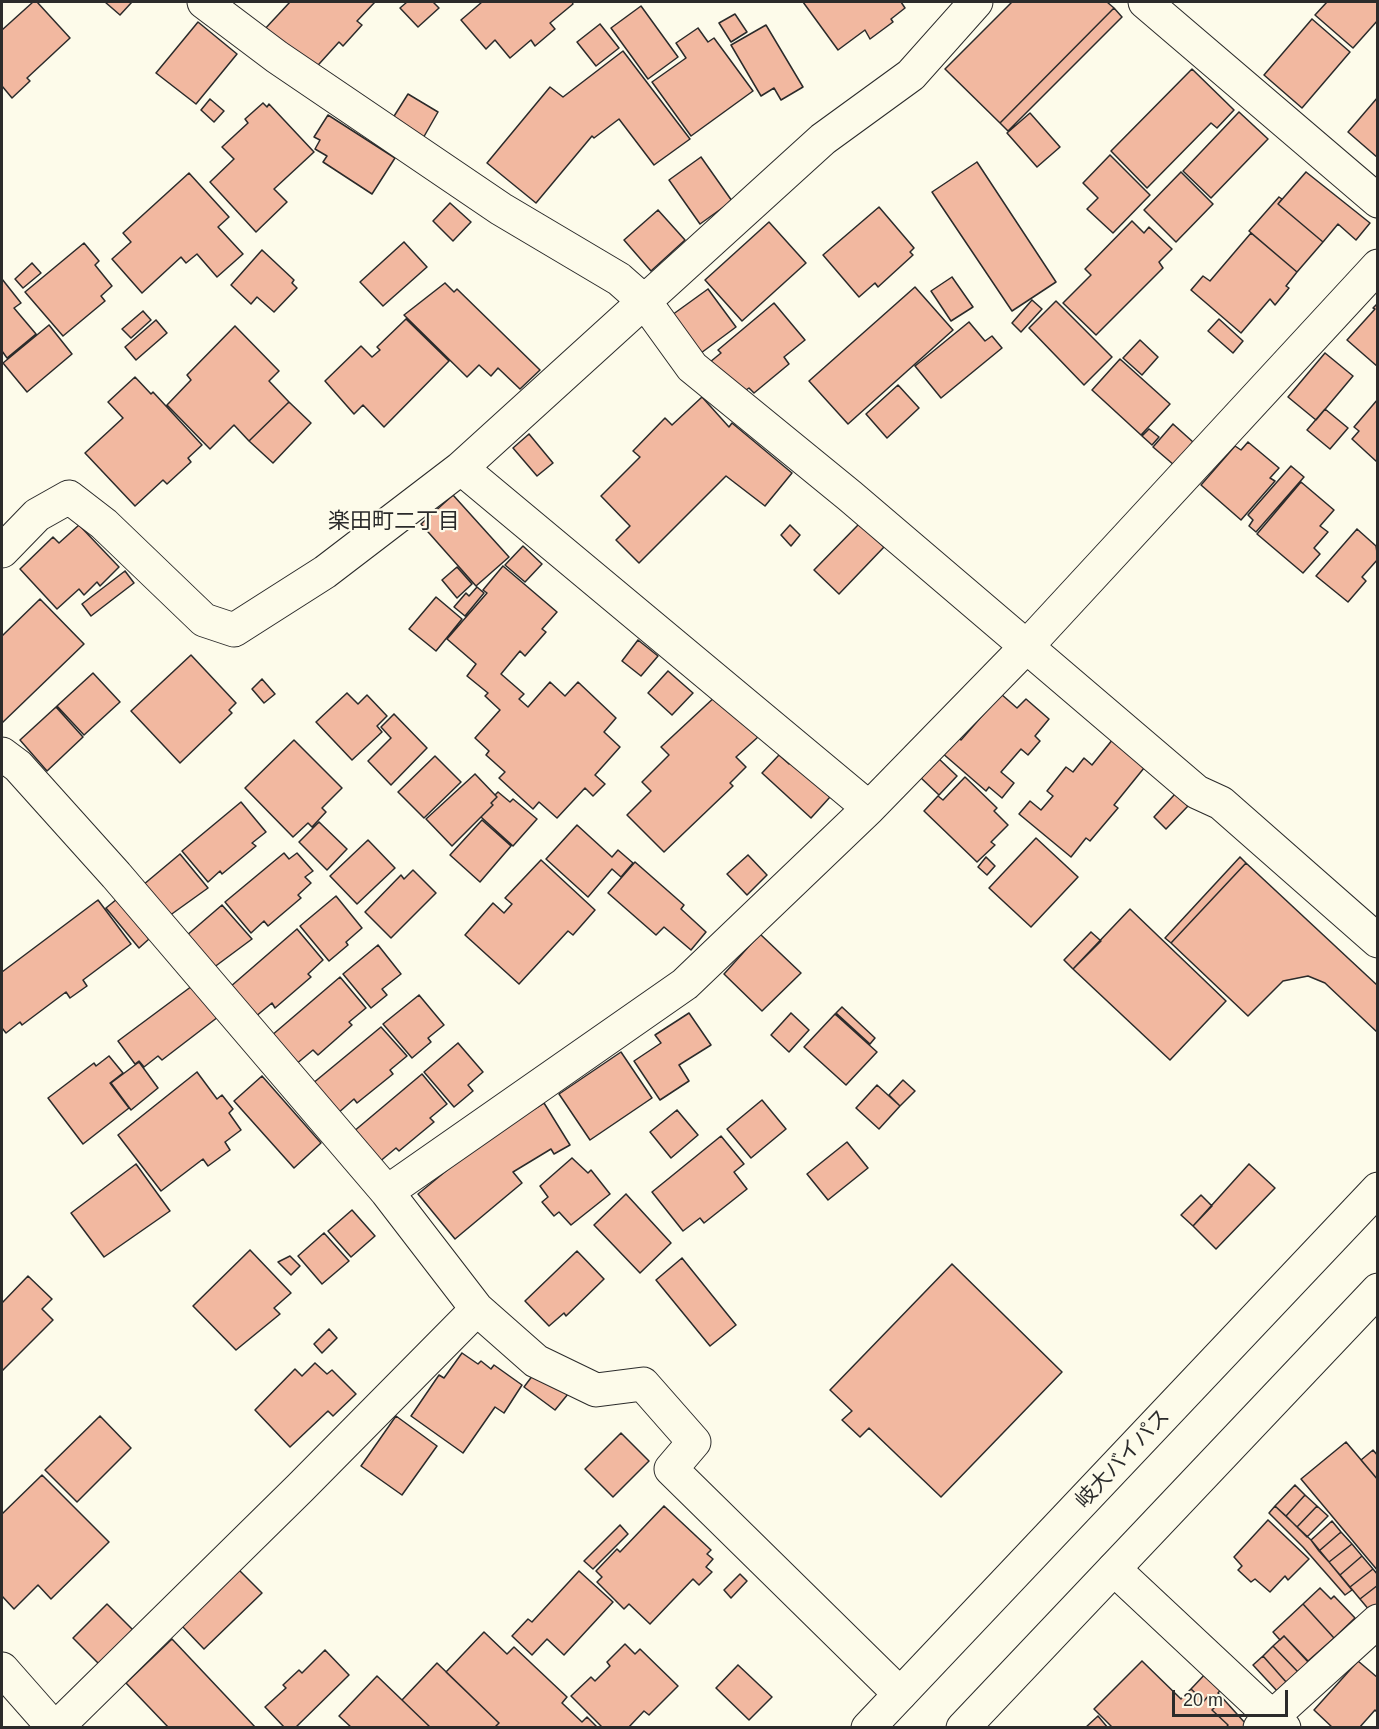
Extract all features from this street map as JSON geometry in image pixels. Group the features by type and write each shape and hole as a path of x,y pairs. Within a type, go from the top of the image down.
{"main road":[{"path":"204,2 277,57 501,209 619,279 645,302 692,367 850,496 1197,792 1221,803 1377,941"},
{"path":"2,550 37,515 69,496 104,524 204,620 234,630 325,572 461,468 823,139 912,75 976,2"},
{"path":"1145,2 1377,201"},
{"path":"387,1191 685,984 869,808 1027,646 1377,266"},
{"path":"461,468 869,808"},
{"path":"2,754 18,766 116,875 387,1191 477,1309 536,1361 596,1390 643,1384 694,1442 671,1469 900,1694"},
{"name":"岐大バイパス","path":"868,1728 1377,1189"},
{"path":"963,1728 1377,1290"},
{"path":"2,1669 55,1728 300,1488 477,1309"},
{"path":"1114,1569 1272,1724 1377,1621"}],"building":[{"path":"33,2 37,2 70,38 27,78 30,81 12,98 2,86 2,30"},
{"path":"105,2 132,2 120,15"},
{"path":"290,2 375,2 357,21 362,25 343,46 339,42 310,74 263,31"},
{"path":"407,2 433,2 439,8 418,27 400,8"},
{"path":"482,2 572,2 573,4 550,23 555,29 535,46 531,40 510,58 495,40 486,49 461,20"},
{"path":"803,2 901,2 905,8 891,19 893,22 870,39 865,30 838,50"},
{"path":"1012,2 1107,2 1114,8 1000,123 945,69"},
{"path":"1327,2 1378,2 1378,20 1353,48 1315,15"},
{"path":"641,6 678,57 648,79 611,28"},
{"path":"1114,8 1122,17 1008,131 1000,123"},
{"path":"735,14 747,32 731,42 719,23"},
{"path":"1312,19 1350,52 1302,108 1264,75"},
{"path":"198,22 237,54 196,104 156,73"},
{"path":"600,24 619,48 596,66 577,42"},
{"path":"766,25 803,87 781,100 774,88 761,96 731,45"},
{"path":"698,28 708,42 714,38 753,91 691,136 652,82 686,58 676,43"},
{"path":"623,51 690,139 654,165 619,119 594,138 592,136 536,203 487,163 550,87 563,97"},
{"path":"1192,69 1234,110 1217,128 1211,123 1147,188 1111,151"},
{"path":"408,94 438,112 422,140 391,121"},
{"path":"1378,97 1378,158 1348,132"},
{"path":"210,99 224,111 214,122 201,110"},
{"path":"263,103 267,107 269,104 314,152 274,189 287,202 256,232 210,182 234,159 222,147 248,123 245,119"},
{"path":"1239,112 1268,139 1211,198 1183,171"},
{"path":"1030,113 1060,147 1037,167 1007,133"},
{"path":"328,115 395,158 372,194 323,162 327,156 315,149 320,140 314,137"},
{"path":"1110,155 1150,195 1113,233 1087,209 1098,198 1083,183"},
{"path":"701,157 732,201 700,224 669,180"},
{"path":"977,162 1056,282 1012,311 932,192"},
{"path":"1181,172 1213,204 1176,242 1144,210"},
{"path":"1306,172 1370,223 1356,240 1338,224 1323,242 1278,204"},
{"path":"189,173 229,217 218,227 243,254 217,277 197,254 186,263 181,257 142,293 112,259 131,242 123,233"},
{"path":"1279,197 1282,199 1278,204 1323,242 1297,272 1249,231"},
{"path":"450,203 471,222 453,241 433,221"},
{"path":"879,207 914,248 910,252 913,255 878,287 875,283 859,297 823,255"},
{"path":"658,210 685,240 651,271 624,240"},
{"path":"1132,221 1144,233 1149,227 1172,249 1159,262 1163,268 1096,335 1063,303 1091,275 1085,269"},
{"path":"769,222 806,263 742,321 705,280"},
{"path":"1251,233 1297,272 1286,286 1289,288 1275,305 1270,299 1241,333 1191,290 1203,276 1210,281"},
{"path":"404,242 427,267 383,306 360,282"},
{"path":"84,243 99,261 95,265 112,286 101,296 105,301 63,336 25,292"},
{"path":"262,250 294,280 292,283 297,288 274,312 257,297 251,304 231,285"},
{"path":"32,263 41,273 23,288 15,279"},
{"path":"952,277 973,307 951,321 931,291"},
{"path":"2,279 21,303 14,308 36,334 7,358 2,351"},
{"path":"445,283 454,292 457,289 540,370 520,389 498,368 491,376 479,365 467,377 404,315"},
{"path":"915,287 953,330 848,424 809,381"},
{"path":"708,289 736,327 701,353 672,315"},
{"path":"1032,300 1042,309 1021,332 1012,323"},
{"path":"1056,301 1112,357 1084,385 1029,328"},
{"path":"774,303 805,340 784,357 789,364 754,393 749,388 743,392 710,362 721,353 718,350"},
{"path":"1378,303 1378,367 1347,340"},
{"path":"143,311 151,320 131,338 122,329"},
{"path":"406,319 449,361 384,427 363,405 354,414 325,381 361,346 372,357 380,350 377,347"},
{"path":"1219,319 1243,341 1233,353 1208,331"},
{"path":"156,320 167,333 136,360 125,347"},
{"path":"969,322 985,341 992,336 1002,348 941,398 915,366"},
{"path":"49,325 72,354 27,392 3,363"},
{"path":"235,326 279,371 269,381 289,402 249,441 234,425 210,449 167,405 191,380 187,375"},
{"path":"1140,340 1158,357 1142,375 1123,358"},
{"path":"1325,353 1353,376 1316,420 1288,397"},
{"path":"1120,359 1170,404 1141,435 1092,390"},
{"path":"135,377 151,394 153,392 202,445 188,458 191,462 167,484 163,480 135,506 85,453 123,418 108,402"},
{"path":"898,385 919,408 887,438 866,414"},
{"path":"702,397 729,427 732,423 792,473 765,506 726,476 639,563 616,540 630,526 601,496 640,457 633,451 665,418 672,425"},
{"path":"1378,399 1377,462 1352,439 1359,431 1354,427"},
{"path":"289,402 311,423 273,463 249,441"},
{"path":"1325,409 1348,428 1330,449 1307,430"},
{"path":"1173,424 1193,442 1174,465 1153,447"},
{"path":"1149,429 1159,437 1152,445 1142,436"},
{"path":"529,434 553,463 537,476 513,448"},
{"path":"1248,442 1279,468 1270,478 1275,481 1241,520 1201,485 1235,446 1241,450"},
{"path":"1291,466 1304,477 1256,532 1249,526 1253,520 1248,515"},
{"path":"1301,482 1334,510 1320,526 1328,532 1314,548 1320,554 1303,573 1257,534"},
{"path":"453,495 509,557 476,586 421,524"},
{"path":"859,524 884,547 839,594 814,570"},
{"path":"79,525 119,567 100,586 97,582 84,595 79,589 57,609 20,569 53,537 59,543"},
{"path":"790,525 800,535 791,546 781,535"},
{"path":"1357,529 1376,546 1378,559 1362,577 1366,581 1348,602 1316,576"},
{"path":"523,546 542,564 525,582 505,565"},
{"path":"503,566 557,612 542,629 546,632 525,656 520,651 501,674 524,694 519,699 528,707 550,682 565,696 578,682 616,718 604,732 620,747 595,775 605,784 593,796 585,788 557,818 539,802 533,809 499,778 505,772 486,755 489,751 475,738 500,710 485,696 488,693 467,676 476,664 447,639 487,593 483,590"},
{"path":"457,567 472,584 457,598 442,580"},
{"path":"125,571 134,583 91,616 82,604"},
{"path":"477,587 484,593 465,616 454,607 466,593 469,596"},
{"path":"436,597 462,619 436,651 409,629"},
{"path":"40,599 84,644 2,723 2,636"},
{"path":"638,640 658,656 641,676 622,661"},
{"path":"191,655 236,703 229,710 232,713 180,763 131,711"},
{"path":"668,671 693,693 672,715 648,693"},
{"path":"93,673 120,702 84,735 57,706"},
{"path":"262,679 275,694 264,703 252,689"},
{"path":"347,693 358,704 367,695 387,716 377,726 382,732 352,760 316,722"},
{"path":"1001,694 1017,708 1026,699 1049,719 1035,736 1040,741 1028,755 1021,749 1001,772 1014,783 1002,798 989,787 986,791 941,752 956,735 961,740"},
{"path":"717,695 758,737 736,757 746,767 730,783 733,786 664,852 627,815 651,791 642,782 669,755 661,747"},
{"path":"56,707 83,737 47,771 20,740"},
{"path":"394,714 427,748 391,785 368,761 391,738 381,727"},
{"path":"1113,739 1144,768 1114,805 1118,808 1090,841 1086,838 1071,857 1019,814 1030,801 1041,810 1053,796 1047,791 1066,767 1073,772 1084,758 1092,765"},
{"path":"294,740 342,788 322,808 326,812 312,827 308,823 293,837 245,788"},
{"path":"779,755 789,764 791,762 830,797 811,818 762,773"},
{"path":"435,756 461,782 424,818 398,792"},
{"path":"938,758 957,776 939,795 920,777"},
{"path":"475,774 497,797 491,803 493,805 452,846 426,819"},
{"path":"965,777 997,808 994,811 1008,825 991,842 995,845 977,862 924,811 938,796 943,800"},
{"path":"498,792 510,802 513,799 537,819 513,846 481,817 493,805 491,803 497,797 495,795"},
{"path":"1175,794 1188,806 1166,829 1154,817"},
{"path":"241,802 266,832 252,843 256,846 222,874 220,871 208,882 182,851"},
{"path":"482,820 511,846 480,882 450,855"},
{"path":"319,822 347,849 327,870 299,842"},
{"path":"577,825 612,857 618,850 633,863 621,877 612,869 588,897 546,859"},
{"path":"1036,838 1078,877 1031,927 989,888"},
{"path":"368,840 395,868 357,904 330,876"},
{"path":"284,853 289,859 297,853 313,871 305,877 311,883 298,895 301,898 268,926 264,921 251,933 225,902"},
{"path":"180,854 208,888 169,916 143,885"},
{"path":"748,855 767,875 747,895 727,874"},
{"path":"986,857 995,866 987,875 978,867"},
{"path":"1240,857 1246,863 1171,943 1165,938"},
{"path":"541,860 595,910 573,935 568,931 519,984 465,935 493,903 504,913 512,904 505,898"},
{"path":"635,862 684,905 681,909 706,932 691,950 664,927 656,935 608,893"},
{"path":"1246,863 1378,986 1378,1033 1325,983 1308,976 1283,981 1248,1016 1171,943"},
{"path":"413,870 436,893 391,938 365,912 401,875 404,879"},
{"path":"336,896 362,928 346,942 348,945 329,961 300,926"},
{"path":"117,899 149,939 139,948 106,908"},
{"path":"98,900 131,944 83,980 87,986 70,998 66,992 22,1025 20,1022 6,1033 2,1028 2,972"},
{"path":"222,905 252,939 213,968 186,936"},
{"path":"1130,909 1226,1001 1170,1060 1073,969"},
{"path":"297,929 323,960 308,974 311,977 275,1008 272,1003 255,1017 230,987"},
{"path":"1091,932 1101,941 1073,969 1064,960"},
{"path":"760,934 801,973 762,1011 724,974"},
{"path":"378,945 401,974 382,989 387,995 371,1008 343,974"},
{"path":"340,977 366,1008 349,1022 352,1025 318,1055 313,1050 295,1065 271,1036"},
{"path":"192,986 218,1017 162,1060 158,1056 144,1067 139,1061 135,1064 118,1041"},
{"path":"419,995 444,1025 428,1038 431,1042 412,1058 383,1024"},
{"path":"842,1007 875,1038 870,1044 836,1013"},
{"path":"689,1013 711,1045 679,1065 689,1081 660,1100 634,1061 661,1043 655,1035"},
{"path":"791,1013 809,1030 789,1052 771,1035"},
{"path":"835,1014 877,1052 846,1085 804,1047"},
{"path":"381,1027 407,1056 390,1070 393,1074 357,1103 354,1099 337,1114 312,1084"},
{"path":"458,1043 483,1072 468,1085 473,1091 454,1107 424,1072"},
{"path":"621,1052 652,1098 590,1140 559,1094"},
{"path":"109,1056 123,1073 110,1083 129,1108 83,1144 48,1098 94,1063 96,1066"},
{"path":"139,1062 158,1088 131,1110 111,1083"},
{"path":"197,1072 217,1099 222,1095 233,1109 229,1113 241,1130 225,1142 230,1150 208,1166 203,1159 161,1191 118,1135"},
{"path":"422,1074 447,1104 430,1118 434,1122 399,1151 396,1148 378,1163 353,1132"},
{"path":"262,1076 321,1143 294,1168 234,1101"},
{"path":"903,1080 915,1091 900,1106 889,1095"},
{"path":"877,1085 900,1106 879,1129 856,1108"},
{"path":"762,1100 786,1129 751,1158 727,1129"},
{"path":"544,1103 570,1145 554,1154 551,1149 513,1172 522,1183 455,1239 418,1194 485,1139"},
{"path":"677,1110 698,1135 671,1158 650,1132"},
{"path":"721,1136 744,1164 734,1172 747,1189 704,1223 700,1218 683,1231 652,1192"},
{"path":"847,1142 868,1168 828,1200 807,1174"},
{"path":"572,1158 588,1173 591,1170 610,1194 571,1225 559,1212 554,1216 542,1202 548,1197 540,1186"},
{"path":"136,1164 170,1211 104,1257 71,1213"},
{"path":"1249,1164 1275,1188 1216,1249 1193,1226"},
{"path":"626,1194 671,1243 640,1273 594,1225"},
{"path":"1201,1195 1212,1206 1193,1226 1181,1215"},
{"path":"352,1210 375,1236 351,1257 328,1231"},
{"path":"324,1233 349,1261 322,1284 298,1256"},
{"path":"250,1250 291,1293 274,1308 280,1314 236,1350 193,1306"},
{"path":"577,1251 604,1279 566,1316 564,1313 549,1326 525,1301"},
{"path":"290,1256 300,1266 291,1275 278,1262"},
{"path":"682,1258 736,1325 710,1346 656,1280"},
{"path":"952,1264 1062,1372 941,1497 869,1428 860,1437 842,1420 852,1411 830,1390"},
{"path":"28,1276 52,1299 42,1309 53,1320 2,1371 2,1303"},
{"path":"329,1329 337,1338 322,1353 314,1344"},
{"path":"462,1353 478,1364 481,1361 491,1369 494,1365 522,1385 504,1413 495,1407 463,1453 411,1416 439,1375 444,1378"},
{"path":"315,1363 327,1374 332,1370 356,1394 333,1416 328,1411 290,1447 255,1410 295,1369 302,1376"},
{"path":"536,1371 568,1394 555,1410 524,1387"},
{"path":"100,1416 131,1448 77,1502 45,1470"},
{"path":"396,1416 437,1446 402,1495 361,1466"},
{"path":"621,1433 649,1461 613,1497 585,1469"},
{"path":"1346,1442 1378,1480 1378,1571 1301,1479"},
{"path":"1373,1450 1378,1456 1378,1480 1361,1460"},
{"path":"42,1475 109,1542 51,1599 38,1585 14,1609 2,1596 2,1514"},
{"path":"1295,1485 1305,1495 1286,1516 1275,1506"},
{"path":"1305,1495 1317,1506 1297,1527 1286,1516"},
{"path":"664,1506 711,1550 707,1554 713,1559 706,1567 712,1572 699,1585 693,1579 650,1624 629,1604 624,1609 597,1582 602,1577 596,1571 617,1549 620,1552"},
{"path":"1275,1506 1311,1540 1352,1590 1345,1595 1303,1547 1269,1513"},
{"path":"1317,1506 1328,1516 1307,1537 1297,1527"},
{"path":"1268,1520 1309,1559 1288,1580 1285,1576 1270,1592 1255,1579 1251,1582 1238,1570 1242,1566 1234,1557"},
{"path":"1332,1521 1341,1532 1319,1551 1311,1540"},
{"path":"620,1525 628,1534 593,1569 584,1561"},
{"path":"1341,1532 1352,1544 1329,1562 1319,1551"},
{"path":"1352,1544 1362,1556 1340,1575 1329,1562"},
{"path":"1362,1556 1373,1569 1350,1587 1340,1575"},
{"path":"1373,1569 1378,1575 1378,1585 1360,1599 1350,1587"},
{"path":"239,1570 262,1593 204,1649 182,1626"},
{"path":"579,1571 613,1602 564,1655 547,1639 532,1655 512,1636 528,1619 532,1622"},
{"path":"740,1574 747,1581 731,1598 724,1590"},
{"path":"1378,1585 1378,1605 1370,1611 1360,1599"},
{"path":"1320,1588 1331,1599 1334,1596 1355,1618 1334,1638 1303,1604"},
{"path":"107,1604 136,1633 102,1667 73,1638"},
{"path":"1303,1604 1334,1638 1308,1661 1284,1636 1280,1640 1273,1632"},
{"path":"484,1632 507,1654 514,1647 567,1697 562,1703 582,1722 587,1717 598,1728 494,1728 499,1723 446,1672"},
{"path":"1284,1636 1309,1663 1299,1673 1273,1646"},
{"path":"172,1639 256,1728 169,1728 126,1683"},
{"path":"625,1644 635,1654 640,1649 678,1686 649,1715 644,1711 628,1728 603,1728 571,1696 591,1677 595,1681 610,1666 607,1662"},
{"path":"1273,1646 1299,1673 1287,1683 1263,1656"},
{"path":"325,1650 349,1675 295,1728 285,1728 265,1707 286,1688 283,1685 299,1670 302,1673"},
{"path":"1263,1656 1287,1683 1278,1692 1253,1665"},
{"path":"1142,1661 1181,1699 1191,1689 1204,1701 1209,1695 1218,1704 1212,1710 1228,1725 1226,1728 1113,1728 1094,1709"},
{"path":"1358,1661 1378,1678 1378,1713 1375,1710 1359,1728 1333,1728 1314,1710"},
{"path":"437,1663 499,1723 494,1728 431,1728 402,1700"},
{"path":"738,1665 772,1697 749,1720 716,1688"},
{"path":"1208,1671 1224,1686 1218,1693 1246,1724 1242,1728 1226,1728 1228,1725 1212,1710 1218,1704 1209,1695 1204,1701 1191,1689"},
{"path":"377,1676 431,1728 352,1728 339,1716"},
{"path":"1098,1716 1108,1728 1085,1728"}],"district":[{"name":"楽田町二丁目","path":"394,522"}]}
